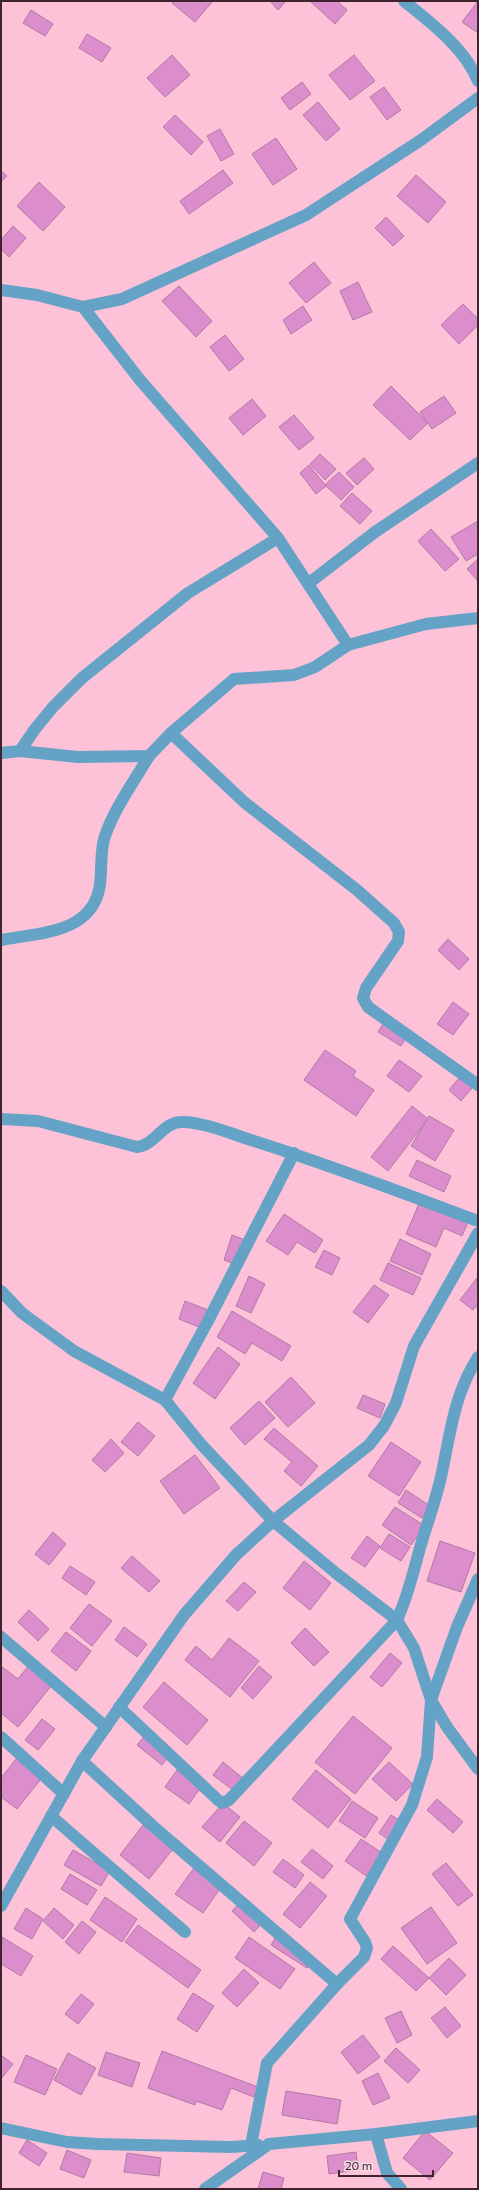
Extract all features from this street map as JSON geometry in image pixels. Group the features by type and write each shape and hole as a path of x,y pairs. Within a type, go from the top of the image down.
{"street":[{"path":"404,1 452,43 474,70 478,81"},
{"path":"1,290 37,295 83,308 122,299 306,215 421,140 478,98"},
{"path":"83,308 140,380 278,538 348,644"},
{"path":"309,583 375,532 478,463"},
{"path":"20,752 35,729 53,707 82,678 188,593 278,538"},
{"path":"1,940 32,936 59,930 84,917 90,910 99,889 101,854 105,835 149,756 172,733 234,679 266,678 305,672 348,644 426,624 478,618"},
{"path":"172,733 244,802 357,890 394,923 399,932 398,941 366,988 364,998 368,1007 478,1085"},
{"path":"1,753 20,752 78,757 149,756"},
{"path":"1,1119 38,1122 137,1147 147,1145 169,1127 180,1122 210,1128 294,1153 478,1221"},
{"path":"165,1400 208,1322 294,1153"},
{"path":"1,1906 82,1761 184,1615 236,1555 273,1521 369,1445 384,1426 396,1402 414,1346 478,1233"},
{"path":"1,1291 22,1313 74,1351 165,1400 200,1443 273,1521 337,1574 397,1620 414,1648 431,1700 456,1740 478,1769"},
{"path":"119,1707 218,1800 225,1802 318,1706 397,1620 406,1601 440,1480 450,1425 457,1401 465,1378 478,1357"},
{"path":"251,2145 268,2063 337,1984 364,1957 366,1952 365,1942 350,1919 412,1804 427,1757 431,1700 457,1627 478,1578"},
{"path":"1,1637 106,1727"},
{"path":"1,1737 64,1794"},
{"path":"82,1761 154,1827 337,1984"},
{"path":"51,1816 185,1932"},
{"path":"1,2128 67,2142 231,2147 376,2134 478,2121"},
{"path":"376,2134 387,2173 401,2189"},
{"path":"204,2189 269,2144"}],"building":[{"path":"173,1 213,1 195,22 172,3"},
{"path":"270,1 286,1 278,10"},
{"path":"310,1 337,1 347,10 335,24"},
{"path":"478,1 478,33 462,22"},
{"path":"31,10 53,24 45,36 23,23"},
{"path":"87,34 111,48 102,62 79,48"},
{"path":"172,55 190,75 165,97 147,78"},
{"path":"354,55 375,81 350,100 329,75"},
{"path":"302,82 311,94 290,110 281,98"},
{"path":"384,87 401,110 387,120 370,97"},
{"path":"318,102 340,129 326,141 303,115"},
{"path":"175,115 203,142 191,155 163,127"},
{"path":"220,129 234,154 221,161 207,136"},
{"path":"276,138 297,169 273,185 252,154"},
{"path":"223,170 233,183 189,214 180,201"},
{"path":"1,171 7,176 1,182"},
{"path":"416,175 446,202 428,223 397,196"},
{"path":"39,182 65,207 43,231 17,206"},
{"path":"386,217 404,236 393,246 375,228"},
{"path":"13,226 26,238 9,257 1,249 1,240"},
{"path":"314,262 331,283 306,303 289,283"},
{"path":"358,282 372,312 353,320 340,291"},
{"path":"179,286 212,321 196,337 162,301"},
{"path":"463,304 478,319 478,325 459,344 441,325"},
{"path":"303,306 312,320 291,334 283,320"},
{"path":"225,335 244,359 229,371 210,347"},
{"path":"391,386 428,423 410,440 373,405"},
{"path":"444,396 456,413 432,429 420,412"},
{"path":"252,399 266,416 243,435 229,418"},
{"path":"294,415 314,438 299,450 279,427"},
{"path":"320,454 336,469 325,480 310,464"},
{"path":"364,458 374,469 357,485 346,473"},
{"path":"309,465 326,486 316,494 300,473"},
{"path":"339,472 354,487 341,500 325,485"},
{"path":"352,493 372,511 360,524 340,506"},
{"path":"478,521 478,554 466,561 451,537"},
{"path":"431,529 459,559 445,571 418,541"},
{"path":"478,559 478,581 467,569"},
{"path":"448,939 469,959 459,970 438,950"},
{"path":"453,1002 469,1014 453,1035 437,1024"},
{"path":"387,1017 410,1031 401,1046 378,1032"},
{"path":"325,1050 356,1071 353,1076 374,1090 356,1116 304,1080"},
{"path":"399,1060 422,1076 409,1092 387,1076"},
{"path":"465,1071 477,1082 461,1101 449,1090"},
{"path":"412,1106 428,1119 388,1171 371,1157"},
{"path":"429,1116 454,1130 435,1161 411,1146"},
{"path":"417,1160 451,1176 444,1192 409,1176"},
{"path":"421,1199 469,1220 462,1236 444,1228 436,1247 406,1234"},
{"path":"284,1214 323,1240 315,1253 297,1242 288,1255 266,1241"},
{"path":"232,1235 251,1242 242,1267 224,1260"},
{"path":"400,1239 431,1254 422,1275 390,1261"},
{"path":"324,1250 340,1258 332,1275 315,1267"},
{"path":"388,1263 421,1278 413,1295 380,1280"},
{"path":"249,1276 265,1284 251,1313 236,1306"},
{"path":"477,1278 478,1304 473,1310 460,1300"},
{"path":"374,1285 389,1295 368,1323 353,1312"},
{"path":"185,1301 213,1312 206,1330 179,1319"},
{"path":"232,1311 291,1346 282,1361 252,1343 245,1354 217,1337"},
{"path":"218,1347 240,1364 215,1399 193,1383"},
{"path":"291,1377 315,1403 288,1427 265,1402"},
{"path":"363,1395 385,1404 380,1418 357,1408"},
{"path":"259,1401 275,1418 245,1445 230,1428"},
{"path":"138,1422 155,1436 138,1456 121,1442"},
{"path":"274,1428 318,1466 301,1486 284,1471 292,1462 264,1439"},
{"path":"111,1439 124,1453 105,1472 92,1460"},
{"path":"391,1442 421,1462 399,1496 368,1476"},
{"path":"195,1455 220,1488 184,1514 160,1481"},
{"path":"406,1490 430,1506 422,1518 398,1503"},
{"path":"395,1507 425,1526 411,1545 382,1525"},
{"path":"53,1532 66,1544 49,1565 35,1554"},
{"path":"389,1534 410,1547 401,1561 380,1548"},
{"path":"367,1536 380,1546 365,1567 351,1558"},
{"path":"440,1541 475,1553 461,1592 427,1581"},
{"path":"132,1556 160,1581 149,1592 121,1568"},
{"path":"304,1561 331,1583 310,1610 283,1588"},
{"path":"70,1566 95,1582 86,1595 62,1578"},
{"path":"244,1582 256,1592 238,1611 226,1601"},
{"path":"89,1604 112,1621 92,1646 70,1628"},
{"path":"29,1610 49,1629 38,1641 18,1622"},
{"path":"124,1627 147,1644 137,1657 115,1640"},
{"path":"305,1628 329,1652 314,1666 291,1643"},
{"path":"66,1632 91,1651 76,1671 51,1651"},
{"path":"229,1638 259,1661 230,1697 185,1660 196,1646 212,1660"},
{"path":"390,1653 402,1663 382,1687 370,1677"},
{"path":"32,1661 56,1680 18,1727 1,1713 1,1666 18,1679"},
{"path":"259,1666 272,1677 253,1699 241,1688"},
{"path":"164,1682 208,1720 187,1745 143,1707"},
{"path":"353,1716 392,1748 355,1794 315,1762"},
{"path":"42,1719 55,1729 38,1750 25,1740"},
{"path":"148,1732 173,1751 162,1765 137,1745"},
{"path":"20,1754 45,1774 17,1809 1,1797 1,1778"},
{"path":"223,1762 244,1779 234,1791 213,1775"},
{"path":"389,1762 413,1784 396,1801 372,1779"},
{"path":"177,1770 201,1787 189,1804 165,1787"},
{"path":"316,1770 351,1799 328,1828 292,1799"},
{"path":"437,1799 463,1822 453,1833 427,1810"},
{"path":"352,1801 378,1818 365,1838 339,1821"},
{"path":"223,1803 240,1817 220,1842 202,1827"},
{"path":"391,1815 406,1824 393,1843 379,1833"},
{"path":"244,1821 272,1843 254,1866 226,1843"},
{"path":"143,1825 173,1849 149,1879 120,1855"},
{"path":"361,1839 388,1857 372,1880 345,1861"},
{"path":"312,1849 333,1866 323,1879 301,1862"},
{"path":"73,1850 110,1871 101,1886 64,1865"},
{"path":"283,1859 304,1875 295,1888 273,1872"},
{"path":"446,1863 473,1895 458,1906 432,1874"},
{"path":"197,1864 224,1883 203,1913 175,1894"},
{"path":"70,1874 97,1890 87,1905 61,1889"},
{"path":"310,1882 327,1896 300,1928 283,1914"},
{"path":"105,1897 137,1919 122,1942 90,1920"},
{"path":"243,1899 265,1920 254,1932 232,1911"},
{"path":"431,1907 457,1943 427,1964 401,1928"},
{"path":"26,1908 43,1919 32,1939 14,1929"},
{"path":"54,1908 74,1925 63,1939 43,1921"},
{"path":"82,1921 96,1932 79,1954 65,1942"},
{"path":"138,1925 201,1970 188,1988 125,1942"},
{"path":"278,1933 314,1957 307,1968 271,1945"},
{"path":"2,1937 33,1956 21,1976 1,1964"},
{"path":"249,1937 295,1969 280,1989 235,1958"},
{"path":"393,1946 429,1978 416,1991 381,1959"},
{"path":"449,1958 466,1975 446,1995 429,1978"},
{"path":"244,1969 259,1983 237,2007 222,1993"},
{"path":"193,1993 214,2006 197,2032 177,2019"},
{"path":"81,1994 94,2004 78,2024 65,2014"},
{"path":"445,2007 461,2026 447,2038 431,2018"},
{"path":"401,2011 412,2035 397,2043 385,2018"},
{"path":"363,2035 380,2057 358,2074 341,2052"},
{"path":"396,2048 420,2070 408,2083 384,2061"},
{"path":"162,2051 258,2087 254,2097 231,2088 222,2110 196,2101 195,2105 148,2088"},
{"path":"106,2052 140,2063 132,2087 98,2075"},
{"path":"68,2053 96,2068 81,2095 54,2080"},
{"path":"1,2055 13,2064 1,2079"},
{"path":"26,2055 57,2069 45,2095 14,2082"},
{"path":"378,2073 390,2098 373,2105 362,2081"},
{"path":"286,2091 341,2100 337,2124 282,2115"},
{"path":"425,2131 453,2153 430,2180 403,2158"},
{"path":"27,2140 47,2153 39,2166 19,2153"},
{"path":"67,2150 91,2160 84,2178 60,2169"},
{"path":"356,2152 358,2170 329,2174 327,2156"},
{"path":"127,2153 161,2158 159,2176 124,2172"},
{"path":"263,2172 284,2178 281,2189 258,2189"}]}
